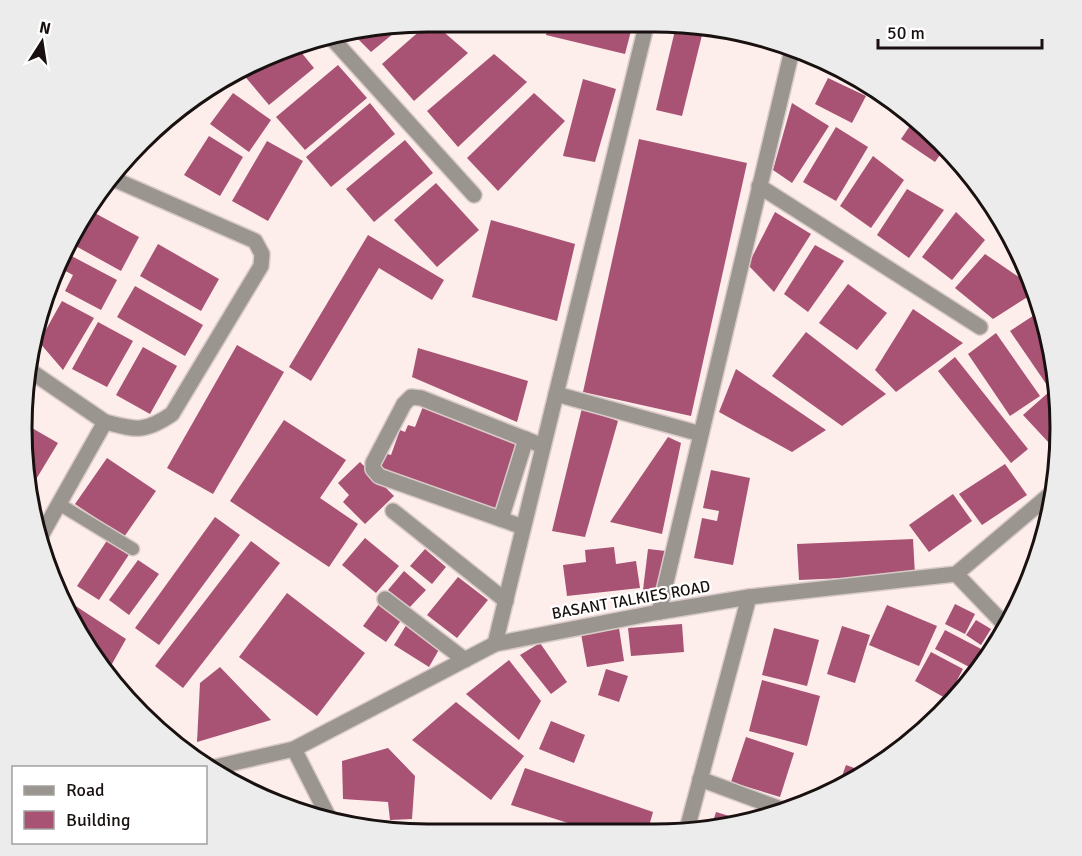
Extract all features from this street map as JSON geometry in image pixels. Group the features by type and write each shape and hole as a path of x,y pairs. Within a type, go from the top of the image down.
{"street":[{"path":"495,644 645,32"},
{"path":"336,43 474,195"},
{"path":"659,612 790,56"},
{"path":"35,374 105,422 134,429 156,426 172,414 261,266 262,254 255,241 118,181"},
{"path":"759,186 980,327"},
{"path":"556,394 701,434"},
{"path":"524,527 379,476 373,469 373,463 404,404 411,397 421,398 543,446"},
{"path":"45,529 105,422"},
{"path":"501,519 526,439"},
{"path":"1000,620 956,574 1044,500"},
{"path":"393,511 506,601"},
{"name":"BASANT TALKIES ROAD","path":"221,766 294,749 495,644 749,597 956,574"},
{"path":"689,823 749,597"},
{"path":"385,599 465,660"},
{"path":"294,749 325,811"},
{"path":"700,779 772,806"}],"lane":[{"path":"59,504 134,549"}],"building":[{"path":"418,32 444,32 468,53 414,101 382,64"},
{"path":"547,32 631,32 625,54 546,35"},
{"path":"675,32 702,35 682,116 656,110"},
{"path":"394,33 371,52 357,38"},
{"path":"302,53 314,68 269,105 245,77"},
{"path":"494,54 527,82 458,147 427,111"},
{"path":"338,65 367,98 305,150 276,117"},
{"path":"828,78 866,96 852,123 815,104"},
{"path":"583,79 616,89 595,162 563,156"},
{"path":"233,93 271,120 249,152 210,124"},
{"path":"534,93 565,121 498,191 467,158"},
{"path":"370,103 395,134 331,187 306,157"},
{"path":"792,103 829,126 792,183 773,170"},
{"path":"910,126 940,155 935,162 901,139"},
{"path":"836,127 868,147 836,201 803,182"},
{"path":"209,136 243,157 220,196 184,175"},
{"path":"639,139 747,163 691,416 583,392"},
{"path":"405,140 433,173 374,222 346,189"},
{"path":"267,141 303,161 268,221 232,201"},
{"path":"873,156 904,180 871,228 840,206"},
{"path":"436,183 479,230 437,267 394,220"},
{"path":"907,189 944,210 909,258 877,235"},
{"path":"775,212 811,234 774,292 748,265"},
{"path":"956,212 985,240 952,280 922,257"},
{"path":"95,213 139,237 121,271 76,246"},
{"path":"491,220 575,244 557,321 472,297"},
{"path":"368,235 444,280 432,300 379,268 311,381 289,367"},
{"path":"158,244 219,279 201,311 140,276"},
{"path":"815,245 844,261 808,312 784,294"},
{"path":"985,254 1021,278 1028,297 993,319 955,288"},
{"path":"71,256 117,280 101,310 65,291 73,275 64,270"},
{"path":"848,284 887,313 857,350 819,323"},
{"path":"135,286 203,325 185,356 117,317"},
{"path":"62,301 94,318 63,370 41,344 43,336"},
{"path":"913,309 963,343 896,392 875,370"},
{"path":"1034,315 1043,351 1048,387 1010,331"},
{"path":"98,322 133,341 107,387 72,369"},
{"path":"806,332 886,394 842,426 772,376"},
{"path":"996,333 1040,396 1010,416 968,354"},
{"path":"237,345 284,372 213,494 167,468"},
{"path":"143,347 177,366 150,414 116,395"},
{"path":"418,348 528,381 517,422 412,377"},
{"path":"955,357 1028,449 1011,463 938,371"},
{"path":"736,369 826,430 792,452 719,412"},
{"path":"1049,392 1050,444 1023,415"},
{"path":"424,404 523,441 496,515 377,471 384,453 391,455 400,430 405,432 408,425 415,427"},
{"path":"582,408 618,421 585,537 552,531"},
{"path":"284,420 346,460 320,498 358,524 329,567 230,501"},
{"path":"32,428 58,443 35,481"},
{"path":"668,437 681,443 662,534 610,522"},
{"path":"107,458 156,491 124,537 75,504"},
{"path":"360,462 394,496 365,524 343,502 349,495 338,483"},
{"path":"1005,464 1027,495 982,525 959,494"},
{"path":"711,470 750,478 733,565 694,558 702,518 717,521 719,511 703,508"},
{"path":"953,494 972,521 929,552 909,525"},
{"path":"215,517 240,535 159,645 135,628"},
{"path":"365,538 399,566 376,593 342,565"},
{"path":"108,539 130,553 99,600 77,586"},
{"path":"913,539 915,575 799,580 797,544"},
{"path":"251,541 280,563 183,688 155,666"},
{"path":"614,547 616,564 636,561 640,588 567,596 563,565 586,562 585,550"},
{"path":"425,549 446,567 432,584 410,566"},
{"path":"648,549 666,551 661,600 642,598"},
{"path":"138,560 159,574 129,615 109,600"},
{"path":"404,571 426,590 409,608 388,590"},
{"path":"458,577 488,600 457,638 427,615"},
{"path":"287,593 365,653 317,716 239,657"},
{"path":"73,604 126,639 111,666"},
{"path":"379,604 402,619 386,642 363,626"},
{"path":"955,604 975,614 965,634 945,624"},
{"path":"887,605 937,626 919,666 869,645"},
{"path":"976,620 991,629 981,645 966,635"},
{"path":"407,624 441,646 429,667 394,645"},
{"path":"682,624 684,652 631,656 628,628"},
{"path":"842,626 870,635 855,683 827,674"},
{"path":"619,628 624,661 587,667 581,634"},
{"path":"774,628 819,640 807,686 762,675"},
{"path":"945,630 983,650 970,667 935,649"},
{"path":"540,643 567,682 551,694 520,655"},
{"path":"931,652 963,669 953,688 944,697 915,681"},
{"path":"509,660 541,701 519,740 466,694"},
{"path":"220,667 271,720 197,742 200,683"},
{"path":"606,669 628,676 619,702 598,695"},
{"path":"762,680 820,696 807,746 749,731"},
{"path":"456,702 524,756 491,800 412,740"},
{"path":"551,721 585,735 574,763 539,749"},
{"path":"746,737 794,753 780,797 731,782"},
{"path":"388,748 415,776 412,819 390,820 388,802 343,799 342,761"},
{"path":"846,765 856,769 852,771 842,777"},
{"path":"525,768 653,812 650,824 571,824 511,805"},
{"path":"716,812 732,817 731,817 714,820"}]}
